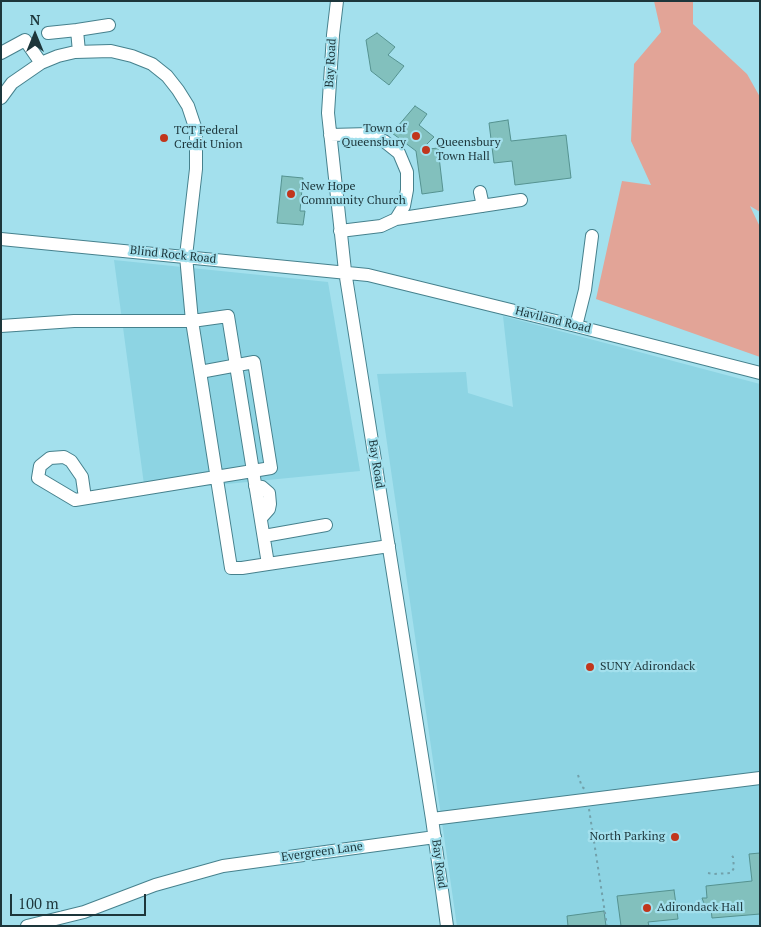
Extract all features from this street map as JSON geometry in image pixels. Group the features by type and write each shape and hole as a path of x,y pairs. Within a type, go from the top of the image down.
{"street":[{"name":"Bay Road","path":"338,1 333,34 328,113 340,231 447,926"},
{"path":"48,33 109,25"},
{"path":"77,30 79,52"},
{"path":"1,53 28,39 41,63"},
{"path":"1,98 12,83 41,63 58,56 79,52 110,51 152,64 167,76 188,106 196,130 196,169 186,256 192,321 231,568 242,568 389,546"},
{"path":"330,135 370,134 384,141 399,154 408,172 404,206 396,219"},
{"path":"480,192 483,206"},
{"path":"340,231 381,226 396,219 522,200"},
{"path":"576,326 586,290 592,236"},
{"name":"Blind Rock Road","path":"1,239 345,271"},
{"name":"Haviland Road","path":"345,271 398,281 760,374"},
{"path":"1,326 74,321 192,321 228,316 255,486 262,487 269,493 269,509 261,518 268,564"},
{"path":"85,498 81,474 71,461 57,456 45,460 40,466 38,478 76,500 271,468 254,362 200,372"},
{"path":"264,536 326,525"},
{"path":"432,819 760,778"},
{"name":"Evergreen Lane","path":"27,926 63,921 155,885 210,871 225,872 435,841"}],"path":[{"path":"578,775 582,787 588,792"},
{"path":"589,804 607,926"},
{"path":"708,872 714,874 731,873 734,868 733,857 730,853"}],"shaded area":[{"path":"654,1 693,1 693,24 747,74 760,97 760,212 750,206 760,227 760,357 596,299 622,181 651,185 631,141 634,64 661,32"},
{"path":"114,260 328,282 360,471 145,492"},
{"name":"SUNY Adirondack","path":"503,316 760,384 760,926 457,926 377,374 466,372 468,393 513,407"}],"building":[{"path":"377,33 395,47 388,55 404,66 389,85 371,71 366,40"},
{"name":"Queensbury Town Hall","path":"415,106 427,114 419,125 434,137 421,150 438,148 443,191 422,194 416,151 392,133"},
{"path":"508,120 511,141 566,135 571,178 515,185 512,161 494,163 489,123"},
{"name":"New Hope Community Church","path":"282,176 303,178 300,211 305,211 303,225 277,223"},
{"path":"760,853 760,914 712,918 711,909 706,909 702,898 707,898 706,886 752,881 749,854"},
{"name":"Adirondack Hall","path":"674,890 678,919 648,922 649,926 621,926 617,896"},
{"path":"604,911 606,926 568,926 567,916"}],"place":[{"name":"Town of Queensbury","path":"416,136"},
{"name":"TCT Federal Credit Union","path":"164,138"},
{"name":"Queensbury Town Hall","path":"426,150"},
{"name":"New Hope Community Church","path":"291,194"},
{"name":"SUNY Adirondack","path":"590,667"},
{"name":"North Parking","path":"675,837"},
{"name":"Adirondack Hall","path":"647,908"}]}
